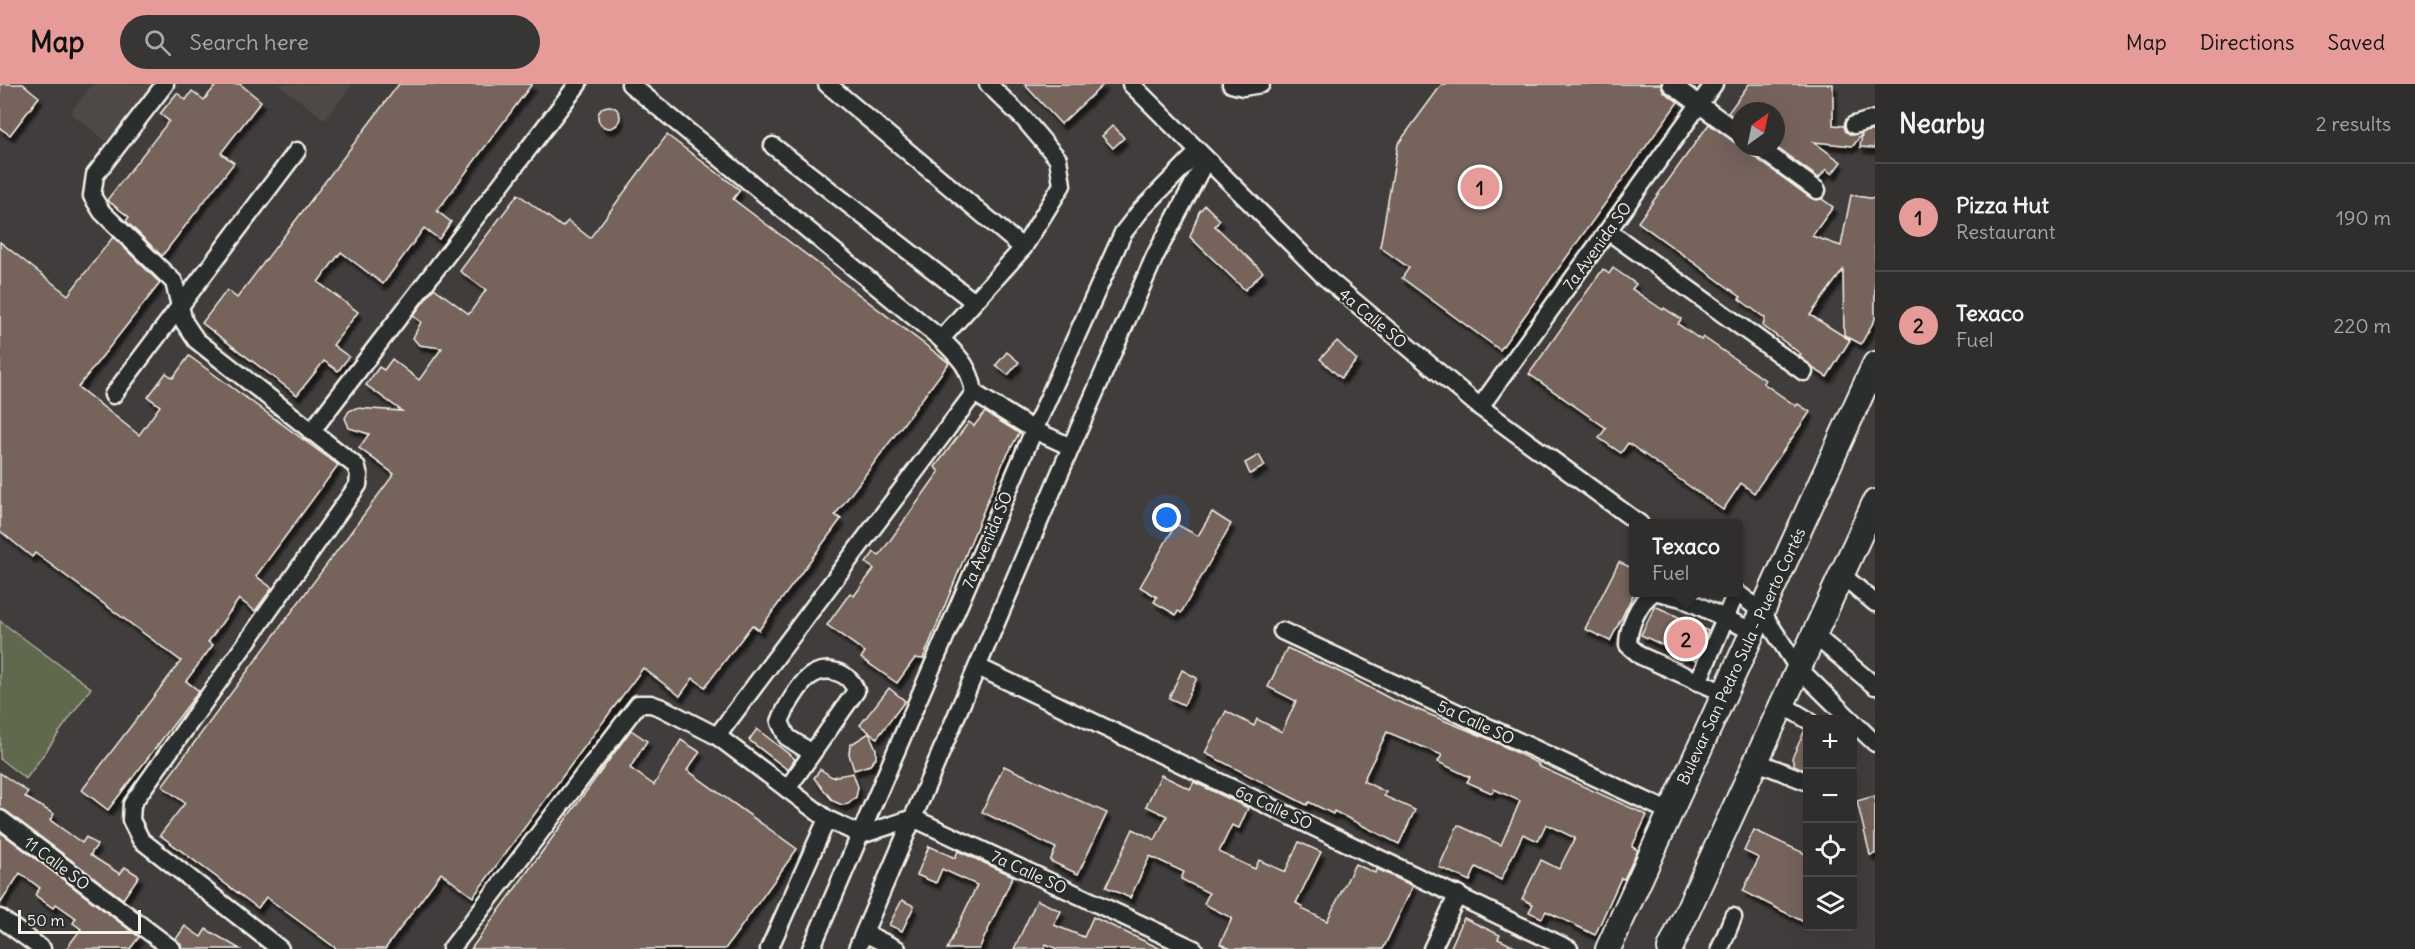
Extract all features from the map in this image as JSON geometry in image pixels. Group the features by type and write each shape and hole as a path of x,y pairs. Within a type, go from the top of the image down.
{"highway":[{"name":"Bulevar San Pedro Sula - Puerto Cortés","path":"1608,949 1875,364"},
{"path":"1670,949 1797,668 1874,508"}],"street":[{"path":"165,84 95,175 92,196 102,212 174,282 184,322 196,340 356,466 359,475 358,485 132,804 131,820 141,840 280,949"},
{"path":"311,432 578,84"},
{"path":"630,84 941,339 963,361 971,375 974,393 717,736"},
{"path":"827,84 1023,248"},
{"path":"941,339 1023,248 1062,185 1058,159 1024,119 988,84"},
{"name":"4a Calle SO","path":"1131,84 1325,278 1480,407 1633,519"},
{"path":"1231,84 1243,87 1260,84"},
{"path":"1671,84 1731,127"},
{"name":"7a Avenida SO","path":"1480,407 1714,84"},
{"path":"1854,125 1875,119"},
{"path":"773,146 973,302"},
{"path":"113,395 297,151"},
{"path":"857,949 1071,447 1155,256 1202,156"},
{"name":"7a Avenida SO","path":"811,949 1034,430 1124,233 1141,210 1202,156"},
{"path":"1770,156 1817,190"},
{"path":"1608,231 1804,372"},
{"path":"974,393 1034,430 1071,447"},
{"path":"1841,574 1875,603"},
{"path":"1646,597 1628,631 1628,645 1641,656 1724,693"},
{"path":"1678,597 1726,618 1757,621"},
{"path":"1698,682 1734,597"},
{"path":"1739,597 1797,668 1847,715"},
{"name":"5a Calle SO","path":"1282,631 1670,812"},
{"path":"1813,634 1875,686"},
{"name":"6a Calle SO","path":"978,667 1458,894 1569,949"},
{"path":"787,789 856,691 853,681 843,672 826,671 809,677 784,711 780,722 787,737 812,753"},
{"path":"451,949 638,704 651,704 662,708 717,736 827,819 861,835 913,818"},
{"path":"1781,704 1803,717"},
{"path":"1857,725 1875,743"},
{"path":"1755,761 1803,780"},
{"name":"7a Calle SO","path":"913,818 1194,949"},
{"name":"11 Calle SO","path":"0,819 160,946"},
{"path":"769,949 827,819"},
{"path":"1432,949 1458,894"},
{"path":"1720,949 1733,917"},
{"path":"0,918 42,949"},
{"path":"864,933 897,949"}],"shaded area":[{"path":"93,84 177,84 123,154 70,113"},
{"path":"278,84 352,84 325,120"}],"green space":[{"path":"0,621 91,688 26,779 0,759"}],"building":[{"path":"0,84 23,84 39,97 10,135 0,128"},
{"path":"217,84 240,84 261,101 221,153 234,163 162,256 126,221 129,217 107,200 169,121 160,114 177,93 186,100 192,91 204,100"},
{"path":"399,84 532,84 437,211 451,222 439,239 424,228 383,284 341,252 318,282 358,312 333,345 349,357 338,371 324,361 297,395 202,323 227,290 237,298"},
{"path":"1024,84 1104,84 1061,124"},
{"path":"1442,84 1661,84 1664,92 1678,102 1500,350 1402,278 1409,268 1380,247 1398,144"},
{"path":"1749,84 1833,84 1833,125 1844,126 1846,132 1852,135 1875,130 1875,148 1860,147 1862,134 1853,146 1814,142 1841,162 1832,174 1826,169 1819,178 1785,153 1785,102 1736,102"},
{"path":"609,106 617,109 620,117 617,125 609,128 601,125 598,117 601,109"},
{"path":"1709,124 1731,140 1731,156 1753,156 1811,198 1822,199 1833,207 1812,236 1841,246 1851,195 1875,199 1875,319 1861,344 1844,335 1843,270 1810,315 1850,340 1827,377 1814,369 1799,356 1801,354 1763,326 1765,318 1739,299 1741,297 1638,222"},
{"path":"1113,125 1124,138 1113,148 1102,136"},
{"path":"667,135 740,190 733,199 949,363 835,515 841,519 759,630 752,625 705,687 693,678 680,696 643,668 473,897 441,873 385,949 337,949 266,897 258,908 160,835 185,803 162,786 394,474 359,448 369,434 349,428 345,418 349,411 356,408 402,411 366,385 379,367 384,370 392,359 419,380 442,348 419,345 413,338 421,322 413,316 434,288 469,314 486,290 460,271 518,194 562,227 568,221 590,238"},
{"path":"1205,205 1220,220 1215,226 1263,272 1245,290 1190,237 1199,212"},
{"path":"113,237 160,283 78,387 139,435 160,406 148,397 166,373 173,378 189,356 338,465 256,576 272,588 255,611 239,599 208,642 213,645 186,681 199,691 108,810 82,790 181,661 35,553 32,557 0,531 0,242 68,295"},
{"path":"1613,268 1636,284 1632,289 1681,319 1678,324 1701,340 1703,337 1765,380 1763,383 1796,406 1798,404 1810,412 1754,493 1741,483 1723,510 1628,443 1621,453 1599,438 1606,428 1529,374 1603,269 1609,274"},
{"path":"1337,341 1357,360 1341,378 1320,359"},
{"path":"1007,352 1019,362 1008,375 996,365"},
{"path":"985,412 1019,433 1003,463 923,659 915,658 897,683 861,658 865,652 827,625 850,593 854,596 874,569 866,563 874,552 879,556 939,472 935,467 969,422 974,426"},
{"path":"1259,455 1265,466 1250,474 1245,463"},
{"path":"1212,512 1231,524 1181,613 1178,611 1176,615 1154,602 1157,597 1140,587 1176,524 1198,536"},
{"path":"1619,562 1629,567 1629,597 1632,597 1610,641 1585,629"},
{"path":"1655,606 1708,631 1696,661 1641,635"},
{"path":"1287,648 1389,698 1487,738 1539,764 1538,766 1647,815 1632,847 1638,850 1624,879 1621,878 1595,935 1546,911 1542,918 1529,912 1533,904 1522,899 1541,860 1559,869 1575,838 1546,824 1538,841 1523,834 1501,880 1476,867 1470,881 1439,867 1458,825 1501,845 1520,801 1494,789 1492,793 1467,782 1470,777 1438,762 1442,755 1387,732 1363,781 1386,792 1384,796 1415,810 1399,844 1334,811 1333,814 1309,802 1307,805 1205,753 1226,711 1254,726 1257,719 1282,732 1296,701 1268,687"},
{"path":"1182,670 1197,678 1184,705 1169,698"},
{"path":"889,688 905,701 877,738 860,725"},
{"path":"757,729 795,759 788,770 749,740"},
{"path":"631,730 647,741 630,768 654,785 681,740 700,752 687,770 797,849 725,949 471,949"},
{"path":"869,733 876,749 876,758 870,765 854,770 849,754 850,745"},
{"path":"1803,734 1803,769 1794,765 1792,758"},
{"path":"1004,766 1107,813 1078,874 1050,861 1056,848 982,812"},
{"path":"820,769 832,777 853,773 858,787 856,797 848,804 842,805 833,801 814,778"},
{"path":"0,773 28,792 25,797 54,814 50,820 82,843 86,837 97,845 90,855 120,874 125,867 139,876 123,899 6,811 0,809"},
{"path":"1161,775 1190,789 1194,782 1248,808 1239,828 1232,825 1219,852 1255,869 1259,860 1285,872 1299,842 1321,852 1296,903 1303,907 1302,909 1327,921 1355,864 1375,873 1377,869 1413,886 1383,949 1231,949 1220,944 1232,918 1204,904 1209,893 1181,879 1184,872 1150,856 1130,898 1106,887 1133,829 1155,840 1167,816 1146,806"},
{"path":"1875,796 1875,854 1870,855 1857,801"},
{"path":"1754,830 1803,853 1803,921 1743,891 1759,858 1744,851"},
{"path":"0,832 139,937 130,949 66,949 81,929 73,923 76,918 56,904 53,908 35,895 40,888 20,873 0,904"},
{"path":"929,846 955,858 958,851 1013,876 979,949 947,949 977,885 942,869 936,883 917,875"},
{"path":"902,900 914,906 902,931 889,925"},
{"path":"1037,900 1061,911 1054,925 1084,937 1093,917 1161,949 1057,949 1046,944 1044,949 1014,949"},
{"path":"1464,918 1500,935 1498,939 1519,949 1450,949"},
{"path":"185,926 201,937 206,929 240,949 182,949 176,939"}],"place":[{"name":"Pizza Hut","path":"1480,187"},
{"name":"Texaco","path":"1686,639"}]}
